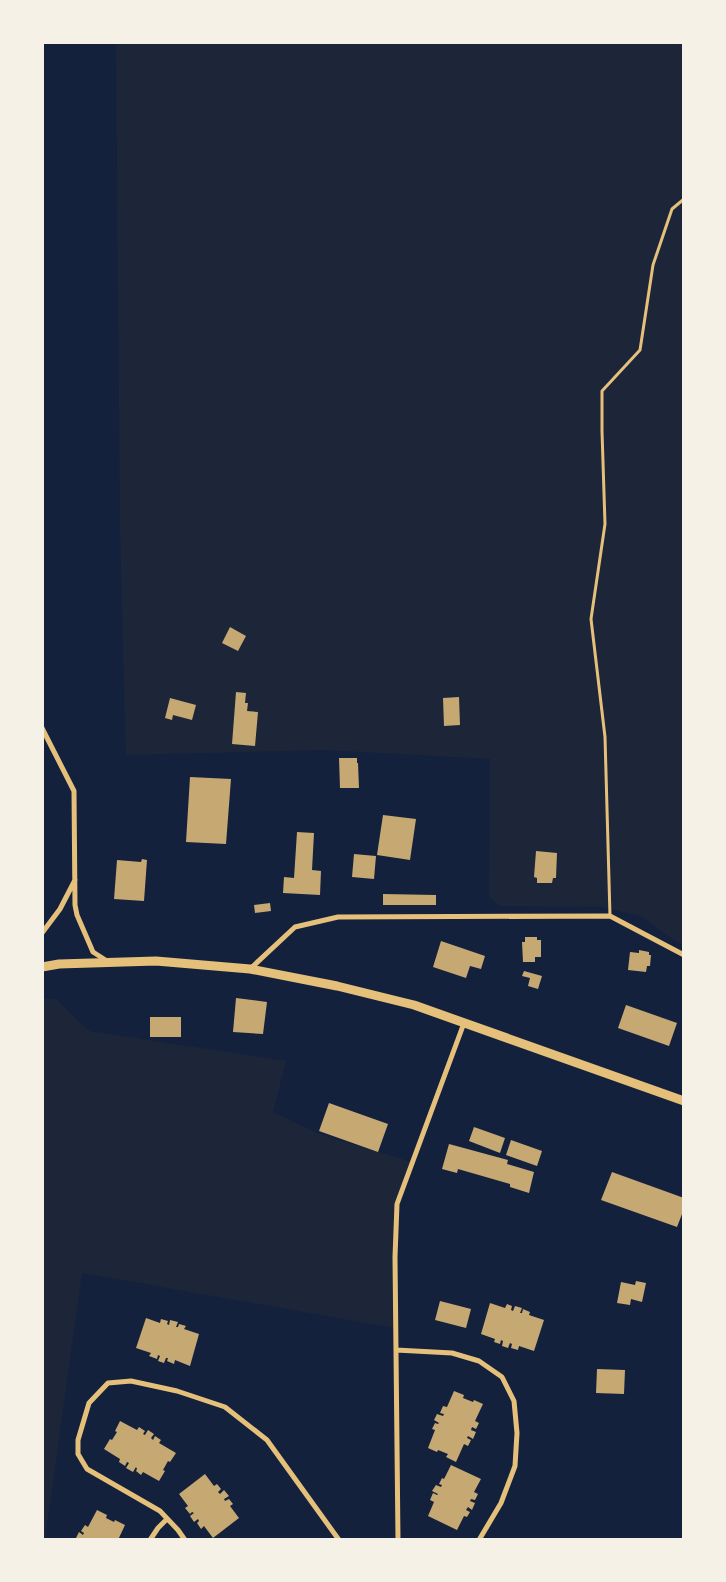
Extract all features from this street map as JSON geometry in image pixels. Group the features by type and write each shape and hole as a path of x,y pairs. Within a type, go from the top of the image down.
{"main road":[{"path":"42,966 156,961 250,969 337,986 414,1005 684,1101"}],"street":[{"path":"42,728 74,791 75,905 77,915 93,952 111,963"},
{"path":"42,933 60,909 75,879"},
{"path":"250,969 295,927 338,917 610,916 684,955"},
{"path":"398,1540 395,1257 397,1204 464,1023"},
{"path":"396,1350 452,1353 479,1361 502,1377 514,1401 517,1433 516,1466 501,1503 479,1540"},
{"path":"185,1540 160,1511 86,1469 78,1454 78,1440 90,1403 108,1383 131,1380 177,1391 225,1406 267,1440 339,1540"},
{"path":"150,1540 167,1519"}],"lane":[{"path":"610,916 605,737 590,619 605,524 602,390 640,350 653,265 672,209 684,199"}],"shaded area":[{"path":"116,43 683,43 683,944 677,942 640,916 601,907 500,906 489,897 490,759 325,750 126,755 120,530"},
{"path":"42,999 56,999 89,1031 286,1061 273,1112 319,1134 412,1162 397,1204 395,1328 82,1273 45,1539 43,1540"}],"building":[{"path":"230,627 246,636 238,651 222,643"},
{"path":"236,692 246,693 245,703 248,703 247,711 258,712 255,746 232,744"},
{"path":"459,697 460,725 444,726 443,698"},
{"path":"170,698 196,705 192,720 173,715 172,720 165,718"},
{"path":"339,758 357,758 359,788 340,788"},
{"path":"190,777 231,779 226,844 186,842"},
{"path":"383,815 416,819 410,860 377,855"},
{"path":"297,832 314,833 312,870 321,871 320,895 283,893 284,877 294,878"},
{"path":"536,851 557,853 556,878 553,878 552,883 537,883 537,878 534,877"},
{"path":"354,854 376,856 374,879 352,877"},
{"path":"142,859 147,860 144,901 114,899 117,860 141,862"},
{"path":"383,894 436,895 436,905 383,905"},
{"path":"270,903 271,911 255,913 254,905"},
{"path":"525,937 537,937 537,940 541,940 541,957 535,957 535,962 523,962 522,942 525,942"},
{"path":"441,941 485,956 481,969 470,966 466,978 433,967"},
{"path":"639,950 649,952 649,955 651,955 650,966 647,966 646,972 628,970 630,952 639,953"},
{"path":"524,971 542,976 538,989 528,986 530,978 522,976"},
{"path":"236,998 267,1002 263,1034 233,1032"},
{"path":"626,1005 677,1023 669,1046 618,1028"},
{"path":"150,1017 181,1017 181,1037 150,1037"},
{"path":"329,1103 388,1124 378,1152 319,1131"},
{"path":"474,1127 505,1138 500,1153 469,1141"},
{"path":"511,1140 542,1151 537,1166 506,1155"},
{"path":"449,1144 508,1160 507,1164 534,1172 529,1193 510,1187 510,1184 458,1169 457,1173 442,1169"},
{"path":"612,1172 684,1198 684,1209 677,1227 601,1200"},
{"path":"636,1281 646,1283 642,1302 631,1299 630,1305 617,1303 621,1282 635,1285"},
{"path":"440,1301 471,1309 466,1328 435,1320"},
{"path":"490,1303 505,1308 507,1304 512,1306 511,1310 513,1311 515,1306 522,1308 520,1313 522,1313 523,1309 530,1312 529,1315 544,1320 534,1351 519,1346 518,1350 511,1348 512,1344 510,1343 508,1348 502,1346 503,1341 501,1340 500,1344 494,1342 495,1339 481,1334"},
{"path":"146,1318 160,1323 161,1319 168,1321 167,1324 169,1325 170,1320 178,1322 176,1327 179,1324 186,1326 184,1329 199,1334 190,1366 175,1360 174,1364 167,1361 168,1358 166,1358 164,1363 158,1361 160,1356 158,1355 157,1359 149,1356 151,1353 136,1348"},
{"path":"597,1369 625,1370 624,1394 596,1393"},
{"path":"454,1391 464,1395 463,1398 483,1404 475,1421 479,1423 476,1429 472,1427 471,1430 476,1432 473,1439 468,1436 467,1438 471,1440 468,1446 464,1444 456,1462 446,1457 448,1454 428,1448 435,1430 432,1429 435,1423 439,1423 434,1420 437,1414 443,1416 444,1414 440,1413 443,1406 447,1407"},
{"path":"120,1421 137,1430 139,1427 145,1431 143,1434 145,1435 148,1430 154,1434 151,1438 153,1440 155,1436 161,1440 159,1443 176,1453 170,1462 168,1461 159,1481 143,1472 141,1475 136,1471 136,1467 133,1472 126,1468 129,1463 127,1462 125,1466 119,1462 120,1459 104,1449 117,1432 115,1431"},
{"path":"451,1465 481,1479 474,1492 478,1494 475,1500 471,1499 470,1501 475,1503 472,1510 468,1507 466,1510 470,1512 467,1517 464,1516 457,1530 428,1516 434,1502 430,1500 433,1493 438,1494 432,1491 436,1485 441,1487 442,1485 439,1484 442,1478 444,1479"},
{"path":"205,1474 214,1486 217,1484 221,1489 218,1492 220,1494 224,1490 229,1496 224,1499 225,1501 229,1499 233,1504 230,1506 239,1518 213,1538 204,1526 201,1529 197,1523 198,1519 194,1522 190,1516 194,1513 190,1514 185,1508 188,1506 179,1494"},
{"path":"97,1510 107,1515 106,1518 125,1525 118,1540 75,1540 79,1532 83,1535 84,1533 81,1531 85,1525 88,1527"}]}
